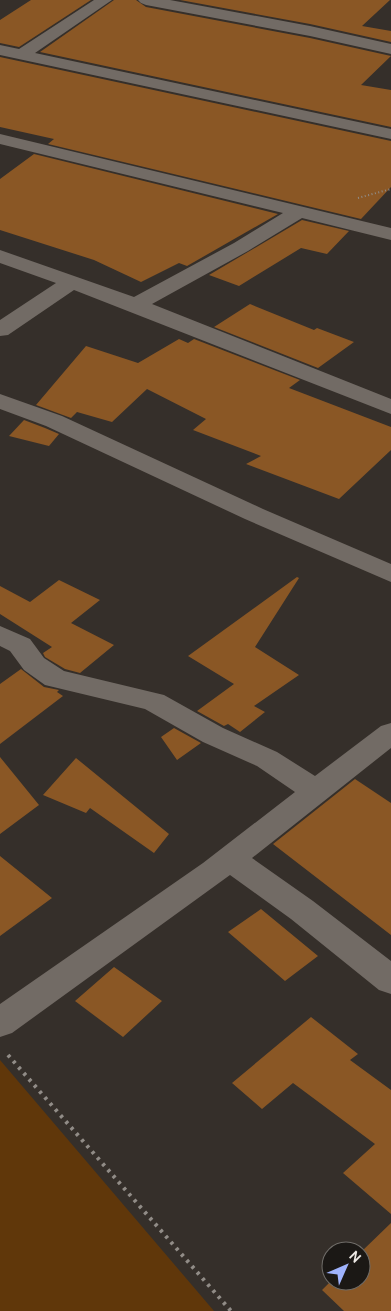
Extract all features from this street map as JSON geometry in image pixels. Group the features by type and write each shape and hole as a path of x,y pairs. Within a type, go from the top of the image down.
{"street":[{"path":"22,54 104,0"},
{"path":"146,0 310,31 391,49"},
{"path":"0,50 391,134"},
{"path":"0,139 391,234"},
{"path":"135,305 241,248 300,212"},
{"path":"0,256 135,305 391,406"},
{"path":"0,330 72,282"},
{"path":"0,401 54,421 254,514 391,574"},
{"path":"0,635 20,645 34,664 55,678 154,702 213,735 267,759 315,791"},
{"path":"0,1023 230,858 391,733"},
{"path":"230,858 302,910 391,980"}],"path":[{"path":"6,1054 231,1311"}],"shaded area":[{"path":"0,1060 214,1311 0,1311"}],"building":[{"path":"31,0 91,0 19,47 0,43 0,20"},
{"path":"114,0 136,0 146,7 310,38 391,56 361,85 391,90 391,127 40,52"},
{"path":"180,0 390,0 362,26 391,31 391,42 310,24"},
{"path":"0,57 391,141 391,187 361,219 48,144 54,139 0,127"},
{"path":"34,154 278,214 187,266 179,263 141,282 94,260 0,230 0,179"},
{"path":"302,220 349,231 327,254 301,248 239,286 209,275"},
{"path":"250,304 314,330 317,328 354,342 318,368 214,327"},
{"path":"179,339 188,343 194,339 300,380 289,388 391,427 391,450 339,499 246,464 261,456 193,430 206,419 147,389 112,422 77,412 71,418 36,405 86,346 138,363"},
{"path":"24,420 59,434 49,446 9,436"},
{"path":"297,577 299,578 255,647 299,675 254,706 265,712 240,732 228,724 224,726 197,711 234,684 188,656"},
{"path":"59,580 100,600 71,623 114,645 80,673 65,669 45,657 43,653 52,647 0,614 0,586 30,602"},
{"path":"21,669 44,687 59,690 57,692 63,696 0,744 0,684"},
{"path":"174,728 201,743 177,760 161,737"},
{"path":"0,757 39,805 0,834"},
{"path":"76,758 169,834 154,853 90,808 86,813 43,795"},
{"path":"355,779 391,803 391,935 273,844"},
{"path":"0,856 52,898 0,936"},
{"path":"261,909 318,956 285,981 228,932"},
{"path":"114,967 162,1001 123,1037 75,1001"},
{"path":"311,1017 358,1054 350,1060 391,1090 391,1214 343,1173 375,1144 293,1083 262,1109 232,1083"},
{"path":"391,1223 391,1311 344,1311 323,1291 371,1291 371,1242"}]}
